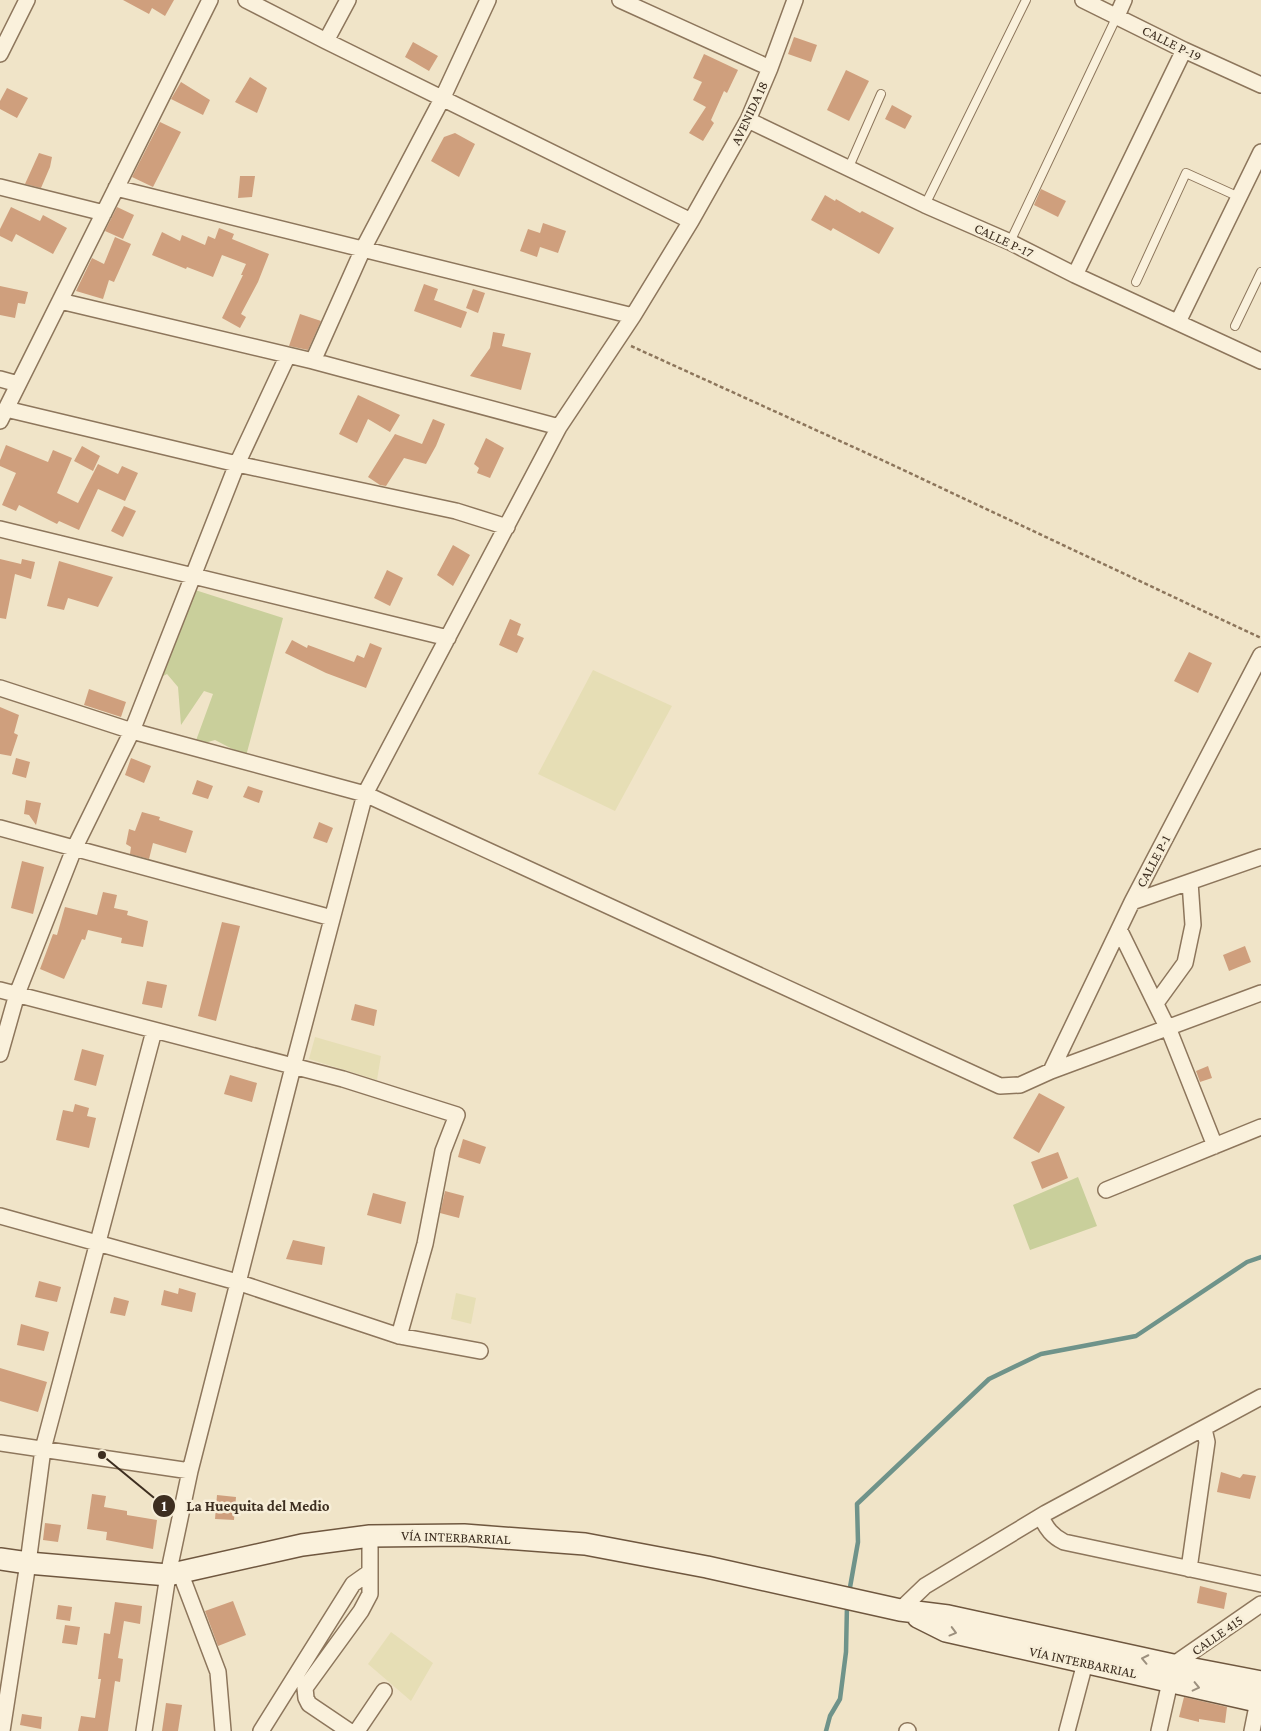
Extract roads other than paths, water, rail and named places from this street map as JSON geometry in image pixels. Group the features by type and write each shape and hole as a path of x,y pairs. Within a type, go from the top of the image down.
{"main road":[{"name":"VÍA INTERBARRIAL","path":"0,1559 28,1563 174,1573 302,1545 370,1536 464,1536 585,1544 707,1567 899,1610 948,1616 1260,1695"},
{"name":"VÍA INTERBARRIAL","path":"899,1610 946,1631 1085,1663 1171,1673"}],"street":[{"path":"0,54 27,0"},
{"path":"210,0 3,415 456,511 507,526"},
{"path":"246,0 691,221"},
{"path":"326,41 348,0"},
{"path":"313,361 363,249 443,97 488,0"},
{"path":"620,0 770,68"},
{"name":"AVENIDA 18","path":"144,1731 174,1573 190,1471 292,1067 365,794 559,427 618,341 691,221 748,120 770,68 795,0"},
{"name":"CALLE P-19","path":"1083,0 1184,50 1261,85"},
{"path":"1117,16 1124,0"},
{"path":"1076,275 1184,50"},
{"name":"CALLE P-17","path":"748,120 925,205 1010,242 1076,275 1261,361"},
{"path":"1178,322 1261,152"},
{"path":"0,187 104,213"},
{"path":"116,188 633,316"},
{"path":"60,301 313,361 559,427"},
{"path":"0,1054 17,994 74,848 132,731 237,464 288,355"},
{"path":"0,378 18,384"},
{"path":"0,529 448,638"},
{"name":"CALLE P-1","path":"1051,1071 1132,902 1261,655"},
{"path":"0,688 132,731 365,794 1000,1086 1020,1085 1051,1071 1261,993"},
{"path":"0,828 332,918"},
{"path":"1132,902 1261,857"},
{"path":"1156,1003 1186,963 1192,925 1190,882"},
{"path":"1119,929 1168,1028 1215,1146"},
{"path":"0,990 343,1079 457,1115 443,1151 425,1244 399,1336"},
{"path":"2,1731 43,1450 154,1030"},
{"path":"1106,1190 1261,1127"},
{"path":"0,1216 238,1282 399,1336 480,1351"},
{"path":"899,1610 925,1586 1041,1516 1261,1397"},
{"path":"1189,1568 1207,1442 1204,1429"},
{"path":"0,1444 190,1471"},
{"path":"1041,1516 1047,1529 1064,1542 1261,1584"},
{"path":"349,1731 309,1704 305,1688 370,1594 370,1536"},
{"path":"261,1731 353,1584 370,1572"},
{"path":"174,1573 218,1672 223,1731"},
{"name":"CALLE 415","path":"1171,1673 1261,1604"},
{"path":"1067,1731 1085,1663"},
{"path":"1159,1731 1171,1673"},
{"path":"358,1731 384,1690"},
{"path":"1252,1731 1260,1695"}],"lane":[{"path":"925,205 1026,0"},
{"path":"1010,242 1117,16"},
{"path":"849,167 881,94"},
{"path":"1136,282 1186,173 1239,197"},
{"path":"1235,326 1261,272"}],"waterway":[{"path":"849,1593 858,1542 857,1504 989,1379 1041,1354 1136,1336 1247,1262 1261,1257"},
{"path":"826,1731 830,1716 840,1699 846,1652 847,1605"}],"place":[{"name":"La Huequita del Medio","path":"102,1455"}]}
